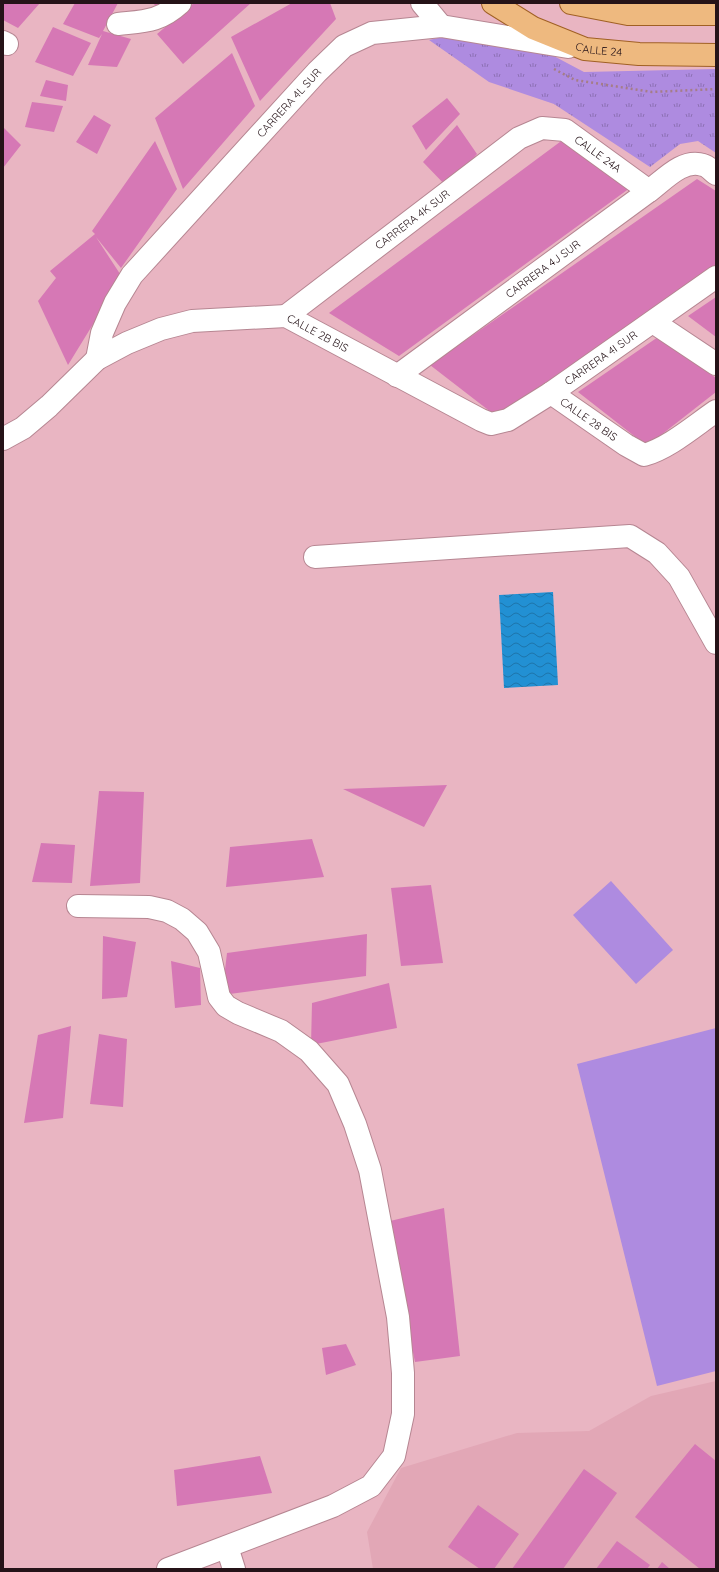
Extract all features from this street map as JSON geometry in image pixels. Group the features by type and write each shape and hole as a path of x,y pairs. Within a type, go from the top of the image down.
{"main road":[{"name":"CALLE 24","path":"493,3 533,28 585,50 639,54 716,55"},
{"path":"570,3 628,14 716,14"}],"street":[{"path":"118,24 152,21 170,12 180,3"},
{"path":"422,3 441,26"},
{"name":"CARRERA 4L SUR","path":"97,359 102,333 115,303 132,275 317,72 344,46 372,33 441,26 585,50"},
{"name":"CALLE 24A","path":"542,128 565,130 649,191"},
{"name":"CARRERA 4K SUR","path":"286,316 518,138 542,128"},
{"name":"CARRERA 4J SUR","path":"397,376 676,171 689,163 703,165 716,174"},
{"name":"CARRERA 4I SUR","path":"481,420 491,424 508,420 551,393 716,278"},
{"name":"CALLE 2B BIS","path":"3,439 24,428 97,359 127,343 161,329 192,321 286,316 481,420"},
{"path":"653,322 716,364"},
{"name":"CALLE 28 BIS","path":"551,393 626,445 644,455 654,452 716,412"},
{"path":"315,557 630,536 657,554 679,577 716,643"},
{"path":"78,906 149,906 167,910 182,918 197,932 209,952 219,997 226,1006 238,1013 281,1031 309,1051 338,1084 355,1124 370,1170 398,1317 403,1372 403,1414 394,1456 371,1486 333,1506 168,1569"},
{"path":"227,1547 234,1569"}],"shaded area":[{"path":"716,1381 716,1569 373,1569 367,1532 401,1468 517,1433 589,1431 651,1396"}],"green space":[{"path":"456,34 550,54 584,72 716,69 716,153 698,141 680,144 650,167 554,104 489,82 429,40"},
{"path":"611,881 673,950 636,984 573,915"},
{"path":"716,1028 716,1371 657,1386 577,1064"}],"water":[{"path":"553,592 558,685 504,688 499,595"}],"building":[{"path":"3,3 40,3 18,28 3,20"},
{"path":"75,3 118,3 103,31 131,39 117,67 88,65 102,34 99,38 63,24"},
{"path":"152,3 162,3 158,7"},
{"path":"194,3 251,3 183,64 157,34"},
{"path":"292,3 330,3 336,19 260,101 231,37"},
{"path":"53,27 91,43 73,76 35,62"},
{"path":"232,53 255,106 183,189 155,118"},
{"path":"46,80 68,85 66,101 40,96"},
{"path":"447,98 460,114 426,150 412,126"},
{"path":"32,102 63,106 54,132 25,127"},
{"path":"94,115 111,125 97,154 76,142"},
{"path":"457,125 477,154 448,188 423,162"},
{"path":"3,127 21,145 3,168"},
{"path":"568,136 634,185 399,356 329,313"},
{"path":"155,141 177,189 121,268 96,237 122,277 68,365 38,301 56,278 50,271 95,234 92,231"},
{"path":"697,179 716,191 716,268 496,416 430,365"},
{"path":"716,297 716,337 688,316"},
{"path":"658,337 716,378 716,392 647,446 578,392"},
{"path":"447,785 424,827 343,789"},
{"path":"99,791 144,792 140,883 90,886"},
{"path":"312,839 324,877 226,887 230,847"},
{"path":"41,843 75,845 72,883 32,882"},
{"path":"431,885 443,963 401,966 391,888"},
{"path":"367,934 366,976 222,995 227,953"},
{"path":"103,936 136,942 127,997 102,999"},
{"path":"171,961 200,968 201,1005 175,1008"},
{"path":"389,983 397,1028 311,1045 312,1003"},
{"path":"71,1026 63,1118 24,1123 38,1035"},
{"path":"99,1034 127,1039 123,1107 90,1104"},
{"path":"444,1208 460,1356 415,1362 386,1222"},
{"path":"346,1344 356,1365 326,1375 322,1348"},
{"path":"695,1444 716,1461 716,1569 700,1569 635,1517"},
{"path":"260,1456 272,1493 177,1506 174,1470"},
{"path":"584,1469 617,1493 563,1569 512,1569"},
{"path":"478,1505 519,1534 494,1569 480,1569 448,1547"},
{"path":"617,1541 650,1565 647,1569 596,1569"},
{"path":"662,1562 670,1569 657,1569"}]}
